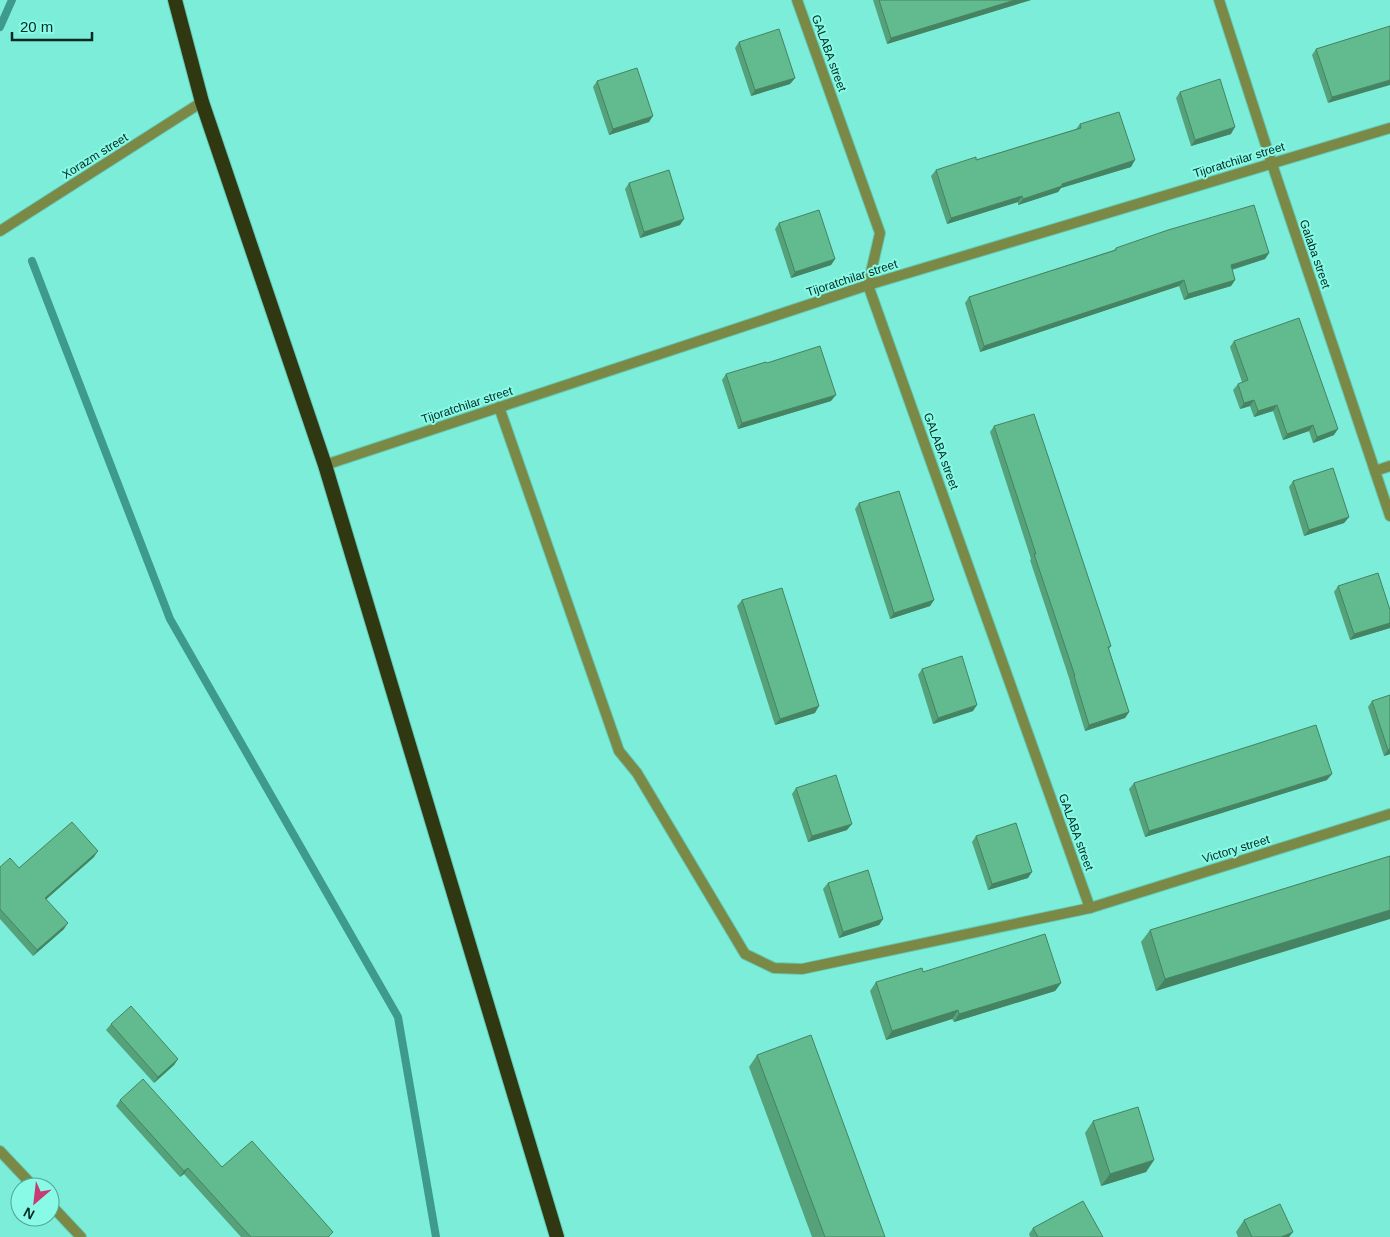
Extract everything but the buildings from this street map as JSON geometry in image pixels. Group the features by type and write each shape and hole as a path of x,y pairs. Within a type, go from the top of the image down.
{"highway":[{"path":"175,0 202,102 325,465 557,1237"}],"street":[{"name":"GALABA street","path":"797,0 880,234 868,285 1090,908"},
{"name":"Galaba street","path":"1219,0 1390,516"},
{"name":"Xorazm street","path":"0,231 202,102"},
{"name":"Tijoratchilar street","path":"325,465 868,285 1390,128"},
{"name":"Victory street","path":"498,407 619,751 637,773 745,954 774,968 802,968 1090,908 1390,814"},
{"path":"1375,470 1390,466"},
{"path":"0,1151 25,1177"},
{"path":"60,1215 81,1237"}],"waterway":[{"path":"0,27 12,0"},
{"path":"32,261 170,619 398,1017 436,1237"}]}
